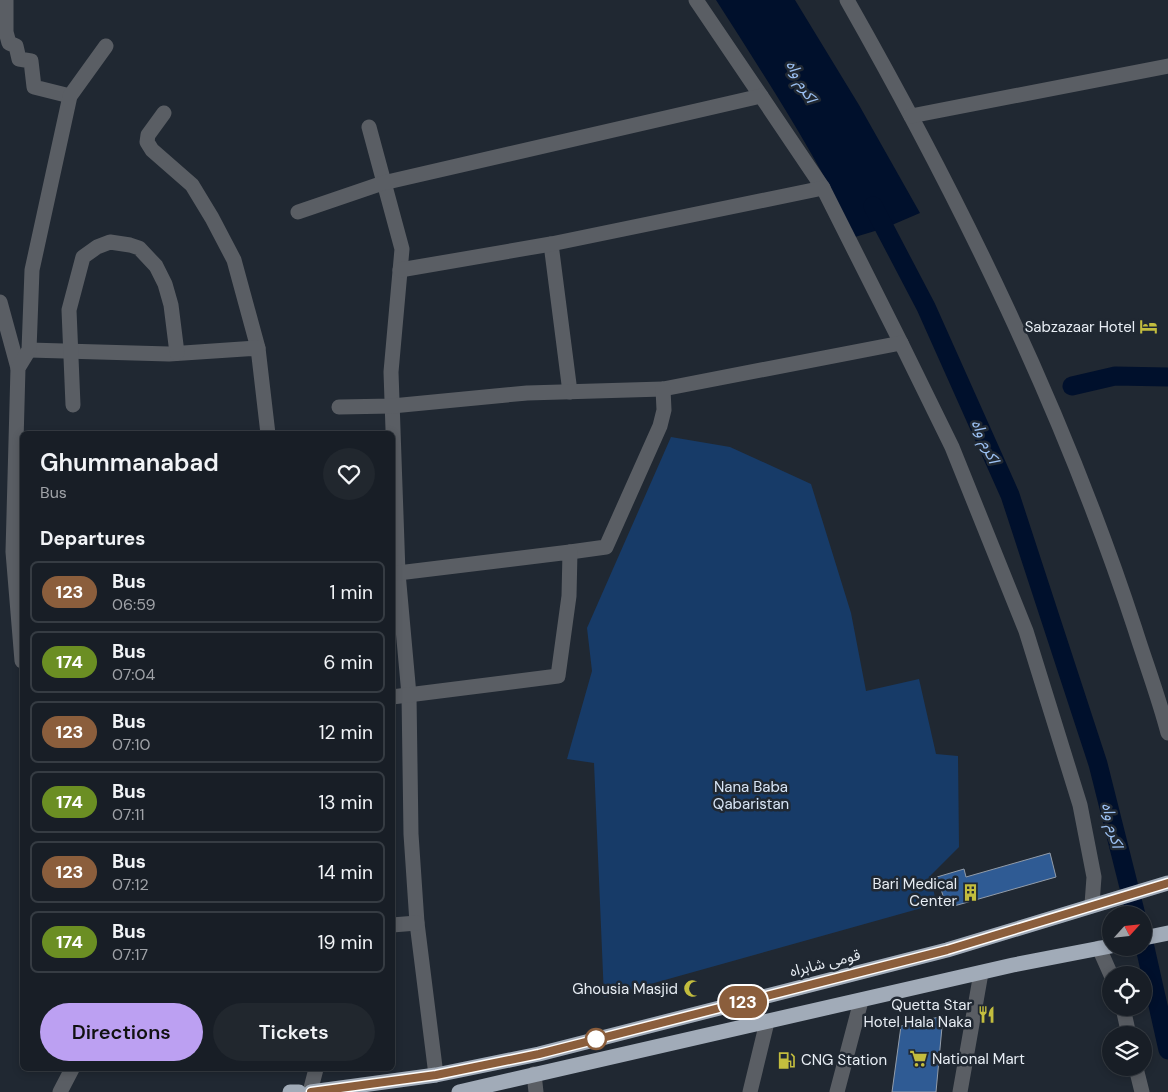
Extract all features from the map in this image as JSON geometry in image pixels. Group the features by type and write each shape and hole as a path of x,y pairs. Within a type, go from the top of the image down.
{"highway":[{"name":"قومی شاہراہ","path":"310,1092 436,1075 539,1054 947,950 1092,904 1168,883"},
{"path":"1152,936 1168,933"},
{"path":"459,1092 1102,948"},
{"path":"825,981 832,1007"},
{"path":"290,1092 299,1092"}],"street":[{"path":"6,0 6,32 9,43 16,46 19,60 31,61 34,87 70,96"},
{"path":"696,0 823,188 952,447 1026,631 1080,805 1094,877 1092,904"},
{"path":"847,0 962,213 1027,348 1062,431 1117,576 1168,733"},
{"path":"18,368 29,350 32,270 70,96 106,46"},
{"path":"911,116 1168,66"},
{"path":"298,212 383,183 762,96"},
{"path":"164,113 148,135 147,142 152,150 192,185 234,260 258,348 268,431"},
{"path":"369,127 402,249 392,372 393,431"},
{"path":"400,270 550,244 823,188"},
{"path":"73,405 69,310 83,257 97,247 110,242 139,248 156,266 165,284 177,354"},
{"path":"550,244 570,392"},
{"path":"0,302 18,368 18,551 20,606"},
{"path":"339,407 392,406 527,393 663,389 901,343"},
{"path":"29,350 177,354 258,348"},
{"path":"398,573 606,547 660,426 664,410 663,389"},
{"path":"395,490 398,573 409,695 411,834 417,923 436,1075"},
{"path":"395,697 558,676 569,596 570,552"},
{"path":"395,925 417,923"},
{"path":"960,1092 981,974"},
{"path":"837,1092 862,1001"},
{"path":"750,1092 767,1022"},
{"path":"60,1071 60,1092"},
{"path":"60,1092 71,1071"},
{"path":"310,1092 315,1071"},
{"path":"534,1074 536,1092"},
{"path":"1138,1076 1142,1092"}],"green space":[{"name":"Nana Baba Qabaristan","path":"671,437 730,447 811,484 851,613 866,691 919,679 936,754 958,756 959,847 931,875 936,904 604,997 594,763 567,759 592,671 587,628"}],"water":[{"path":"716,0 795,0 859,105 920,213 885,228 855,237 807,146"}],"building":[{"name":"Bari Medical Center","path":"1050,853 1056,877 947,908 937,877 964,869 966,877"},
{"name":"National Mart","path":"943,1016 936,1092 892,1092 901,1026"}],"waterway":[{"name":"اکرم واہ","path":"873,206 926,307 1010,495 1098,764 1134,906"},
{"path":"1072,386 1115,376 1168,377"},
{"name":"اکرم واہ","path":"1147,956 1168,1050"}],"bus line":[{"name":"123","path":"311,1092 436,1075 539,1054 947,950 1092,904 1168,883"}],"place":[{"name":"Sabzazaar Hotel","path":"1149,327"},
{"name":"Bari Medical Center","path":"971,893"},
{"name":"Ghousia Masjid","path":"692,989"},
{"name":"Quetta Star Hotel Hala Naka","path":"986,1014"},
{"name":"National Mart","path":"918,1059"},
{"name":"CNG Station","path":"787,1060"}]}
